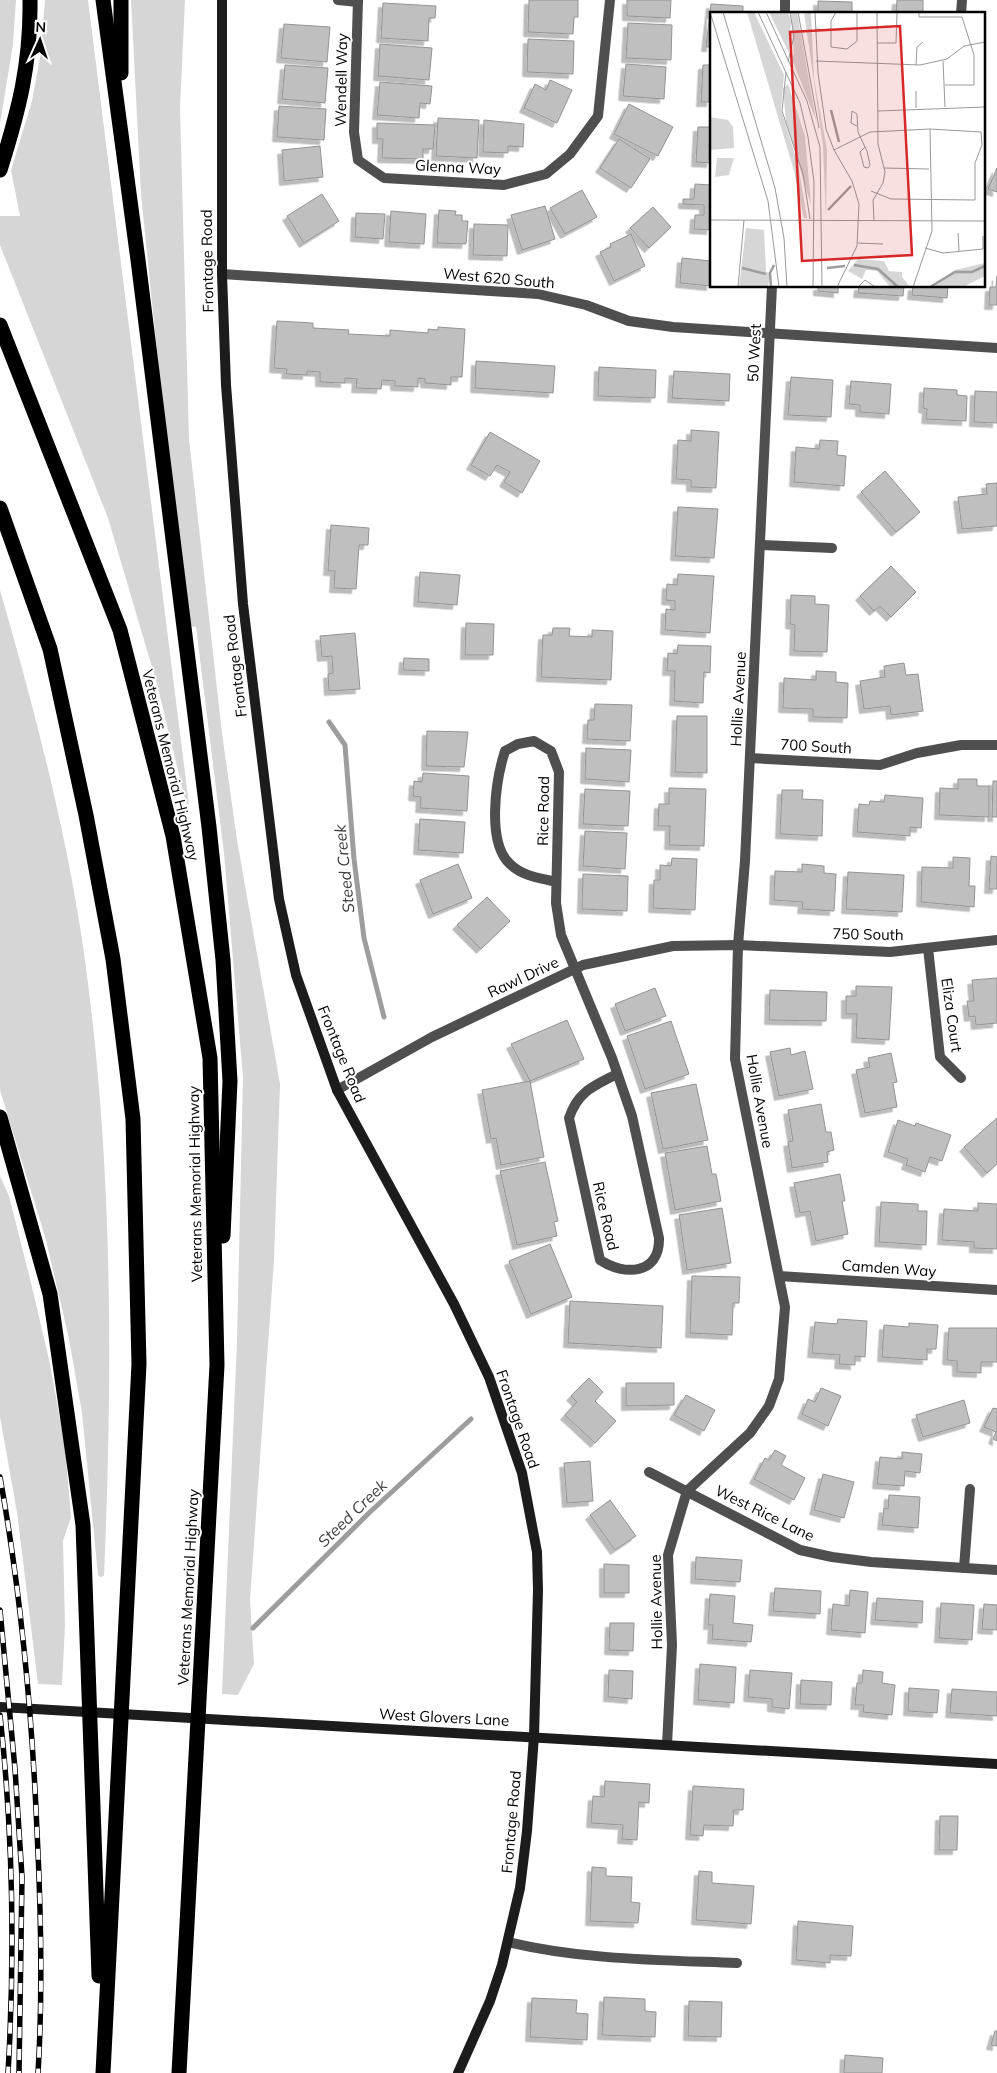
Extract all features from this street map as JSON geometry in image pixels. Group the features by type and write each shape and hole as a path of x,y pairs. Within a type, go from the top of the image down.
{"highway":[{"path":"0,170 15,122 25,79 30,41 30,0"},
{"path":"103,0 138,260 204,788 223,960 230,1081 217,1365"},
{"path":"121,0 121,137"},
{"name":"Veterans Memorial Highway","path":"0,325 120,630 174,836 210,1058 217,1365 179,2073"},
{"path":"0,508 50,649 84,805 113,959 133,1119 139,1364 102,2073"},
{"path":"0,1117 50,1294 83,1525 102,2073"}],"street":[{"name":"Frontage Road","path":"222,0 222,274 226,385 243,604 279,899 296,975 337,1090 454,1304 482,1363 522,1472 537,1552 538,1590 534,1736 524,1860 508,1942 490,2001 458,2073"},
{"path":"338,0 358,1"},
{"name":"Glenna Way","path":"358,160 384,178 504,185 546,174 570,154 598,116 610,0"},
{"name":"Wendell Way","path":"358,1 354,132 358,160"},
{"name":"West 620 South","path":"222,274 538,294 586,305 629,321 673,327 997,348"},
{"name":"50 West","path":"766,421 772,288"},
{"name":"Hollie Avenue","path":"667,1745 672,1646 668,1555 687,1491 750,1433 770,1406 779,1379 785,1307 736,1059 738,945 750,758 766,421"},
{"path":"760,545 832,548"},
{"name":"Rice Road","path":"556,882 529,876 510,864 500,852 495,826 498,772 505,752 518,744 534,741 551,751 559,772 556,904 561,935 617,1074 632,1116 659,1238 660,1246 655,1255 648,1264 638,1271 621,1271 600,1260 569,1118 573,1106 582,1093 617,1074"},
{"name":"700 South","path":"750,758 880,764 961,745 997,745"},
{"name":"750 South","path":"738,945 890,952 997,940"},
{"name":"Rawl Drive","path":"337,1090 432,1037 583,965 672,946 738,945"},
{"name":"Eliza Court","path":"928,948 940,1057 961,1078"},
{"name":"Camden Way","path":"779,1276 997,1290"},
{"name":"West Rice Lane","path":"649,1472 800,1550 862,1561 997,1570"},
{"path":"964,1568 970,1488"},
{"name":"West Glovers Lane","path":"0,1707 534,1736 997,1764"},
{"path":"508,1942 567,1953 650,1960 737,1963"}],"shaded area":[{"path":"0,0 16,0 13,44 0,124"},
{"path":"45,0 88,0 189,805 186,803 157,684 108,518 0,245 0,216 20,216 11,170 32,101 40,57"},
{"path":"131,0 185,0 180,108 189,439 222,733 237,840 280,1084 274,1260 250,1600 254,1664 238,1695 222,1694 237,1341 243,1077 224,853 196,627 189,626 164,420 141,194"},
{"path":"0,590 25,678 58,811 76,901 93,1024 105,1182 109,1339 107,1497 104,1576 100,1577 98,1575 82,1413 69,1339 46,1240 0,1090"},
{"path":"0,1176 9,1196 32,1287 50,1364 65,1447 71,1517 63,1541 65,1625 62,1685 38,1684 17,1512 0,1417"}],"building":[{"path":"529,0 578,0 578,17 574,17 573,34 528,32"},
{"path":"627,0 671,0 670,18 627,16"},
{"path":"897,0 923,0 923,12 896,12"},
{"path":"818,1 852,2 852,12 818,12"},
{"path":"383,3 436,6 435,18 429,18 428,41 381,38"},
{"path":"711,4 743,6 743,12 710,12"},
{"path":"710,13 710,47 706,47"},
{"path":"628,23 672,25 671,60 626,58"},
{"path":"284,24 330,27 327,62 281,58"},
{"path":"528,39 574,41 573,74 527,72"},
{"path":"380,44 432,48 429,80 378,76"},
{"path":"626,64 666,67 664,99 623,96"},
{"path":"285,65 328,68 325,103 282,99"},
{"path":"703,65 710,65 710,102 701,102"},
{"path":"550,80 572,90 557,123 524,108 535,84 546,90"},
{"path":"380,82 432,86 430,104 420,103 419,118 377,115"},
{"path":"629,104 673,127 658,156 614,134"},
{"path":"279,106 326,109 324,140 277,137"},
{"path":"438,118 479,120 477,158 436,156"},
{"path":"484,120 524,124 523,147 508,146 508,153 483,152"},
{"path":"377,123 435,125 433,149 423,149 423,159 382,158 383,139 377,139"},
{"path":"698,127 710,127 710,163 696,162"},
{"path":"619,139 650,159 631,188 600,168"},
{"path":"320,146 323,177 284,181 282,150"},
{"path":"997,168 997,192 988,189"},
{"path":"695,184 710,185 710,230 694,229 695,215 704,215 704,205 683,204 683,199 694,199"},
{"path":"582,190 597,217 565,234 550,208"},
{"path":"322,194 339,221 304,243 287,216"},
{"path":"545,206 555,239 522,250 511,215"},
{"path":"653,207 671,227 649,248 630,228"},
{"path":"439,210 456,211 455,215 462,215 462,221 468,221 466,244 437,243"},
{"path":"391,211 426,214 424,244 389,242"},
{"path":"356,213 385,214 383,239 355,237"},
{"path":"474,224 508,225 507,256 473,255"},
{"path":"631,234 645,266 614,281 600,252 611,247 610,244"},
{"path":"682,258 710,261 710,286 680,283"},
{"path":"997,276 997,305 989,305 990,287 996,287"},
{"path":"818,288 838,288 838,293 818,291"},
{"path":"859,288 904,288 903,296 858,293"},
{"path":"913,288 948,288 947,298 912,295"},
{"path":"277,321 313,323 313,328 349,330 348,334 390,336 390,330 428,333 428,329 438,330 438,327 465,329 462,377 451,377 451,385 425,383 425,379 418,378 418,387 395,386 395,381 382,380 381,389 356,388 357,379 345,378 345,383 320,382 320,372 307,371 307,375 286,374 287,369 274,368"},
{"path":"476,361 555,366 553,393 475,388"},
{"path":"599,367 656,370 655,398 598,396"},
{"path":"674,371 730,374 729,401 672,398"},
{"path":"791,377 833,380 831,417 788,415"},
{"path":"851,381 891,384 889,414 860,412 860,405 849,404"},
{"path":"924,388 957,390 957,395 967,396 966,421 926,419 927,409 923,408"},
{"path":"975,391 997,392 997,423 974,422"},
{"path":"691,430 719,432 716,488 691,487 691,480 676,479 678,440 691,441"},
{"path":"490,432 540,461 522,493 504,482 510,472 497,465 490,476 471,465"},
{"path":"820,440 838,441 837,455 846,456 844,486 794,482 796,447 819,449"},
{"path":"885,471 920,512 896,532 861,492"},
{"path":"997,483 997,526 962,529 958,497 987,494 986,484"},
{"path":"678,507 718,509 714,558 675,556"},
{"path":"331,525 369,528 368,545 359,545 356,589 334,588 335,571 328,571"},
{"path":"891,566 916,592 891,617 880,606 874,611 860,596"},
{"path":"420,572 460,575 457,605 418,602"},
{"path":"678,574 714,576 710,633 665,630 666,609 675,610 675,601 666,600 667,584 677,585"},
{"path":"791,595 815,596 815,604 829,605 827,652 794,651 795,625 790,624"},
{"path":"466,623 494,624 493,655 465,655"},
{"path":"553,628 570,628 569,636 592,637 592,630 613,631 611,680 541,677 543,635 552,635"},
{"path":"355,633 360,689 329,691 328,674 333,673 332,656 322,657 320,636"},
{"path":"678,645 711,646 710,673 704,672 703,703 674,701 675,671 667,671 668,653 677,654"},
{"path":"404,658 429,659 429,671 403,670"},
{"path":"904,663 906,675 918,674 923,711 891,715 890,706 864,709 860,681 885,677 884,666"},
{"path":"816,671 836,672 836,682 848,683 847,718 813,717 813,709 783,708 784,678 816,680"},
{"path":"595,704 632,705 630,741 587,739 588,720 594,720"},
{"path":"677,716 707,716 707,773 675,772"},
{"path":"427,731 468,732 464,767 426,766"},
{"path":"586,748 631,750 629,782 585,779"},
{"path":"423,773 469,776 467,811 420,808 421,797 413,796 414,781 422,782"},
{"path":"958,779 977,779 977,786 989,786 989,817 939,815 940,788 958,789"},
{"path":"993,781 997,781 997,817 992,817"},
{"path":"669,788 706,789 704,846 669,845 670,826 658,826 659,804 669,804"},
{"path":"585,789 630,791 628,826 583,824"},
{"path":"782,790 803,790 802,799 823,800 822,836 780,834"},
{"path":"885,795 923,798 921,828 910,827 910,836 857,832 859,804 869,805 870,801 884,802"},
{"path":"420,819 465,822 463,853 418,850"},
{"path":"585,831 627,833 625,869 583,866"},
{"path":"991,856 997,857 997,889 989,889"},
{"path":"953,857 970,858 969,886 975,886 974,907 921,902 922,867 953,868"},
{"path":"672,858 697,859 695,910 653,908 654,880 660,880 660,865 671,866"},
{"path":"458,864 472,898 433,914 420,880"},
{"path":"802,864 824,866 824,873 836,874 834,911 802,909 803,902 774,900 775,871 802,872"},
{"path":"848,872 904,875 902,912 846,909"},
{"path":"583,874 628,876 627,911 582,909"},
{"path":"487,897 510,921 481,949 457,925"},
{"path":"997,978 997,1023 976,1025 975,1016 969,1017 967,1001 974,1001 972,980"},
{"path":"856,986 892,987 889,1040 856,1038 857,1014 846,1014 846,996 856,996"},
{"path":"655,988 666,1016 625,1031 615,1004"},
{"path":"770,990 827,992 826,1021 769,1020"},
{"path":"567,1020 584,1059 530,1081 511,1044"},
{"path":"671,1021 689,1074 645,1089 627,1036"},
{"path":"790,1048 791,1055 805,1051 813,1089 779,1096 770,1052"},
{"path":"891,1053 897,1082 893,1083 897,1107 865,1113 856,1070 870,1067 868,1058"},
{"path":"530,1081 544,1157 501,1165 496,1138 491,1139 482,1090"},
{"path":"696,1084 708,1140 663,1149 651,1093"},
{"path":"821,1104 826,1132 831,1132 834,1150 827,1152 828,1162 792,1168 788,1142 793,1141 788,1110"},
{"path":"997,1118 997,1164 987,1173 964,1147"},
{"path":"898,1120 915,1126 916,1123 951,1135 942,1161 930,1157 925,1172 906,1165 908,1159 888,1152"},
{"path":"707,1146 712,1174 716,1174 721,1201 675,1210 665,1153"},
{"path":"545,1162 558,1221 554,1222 557,1236 517,1245 500,1171"},
{"path":"840,1174 845,1201 842,1201 848,1234 816,1241 810,1211 800,1213 794,1183"},
{"path":"881,1202 918,1204 918,1211 927,1211 926,1245 879,1242"},
{"path":"978,1203 997,1204 997,1249 974,1248 974,1242 942,1240 944,1209 978,1211"},
{"path":"722,1208 731,1263 687,1270 679,1215"},
{"path":"550,1244 572,1297 531,1314 509,1261"},
{"path":"692,1276 740,1277 739,1303 733,1303 732,1335 690,1333"},
{"path":"570,1301 663,1306 661,1348 568,1343"},
{"path":"838,1319 867,1321 865,1357 855,1356 855,1365 839,1364 840,1355 812,1353 815,1322 837,1324"},
{"path":"909,1323 938,1325 936,1349 927,1349 927,1360 882,1357 884,1325 909,1327"},
{"path":"949,1328 997,1328 997,1362 981,1362 981,1373 957,1372 957,1361 947,1360"},
{"path":"589,1378 603,1392 595,1401 616,1421 595,1443 565,1415 577,1402 571,1396"},
{"path":"626,1383 674,1383 674,1405 626,1406"},
{"path":"821,1388 841,1396 828,1426 802,1414 808,1399 815,1402"},
{"path":"686,1395 715,1410 704,1431 674,1415"},
{"path":"964,1400 970,1423 923,1437 916,1415"},
{"path":"993,1408 997,1409 997,1441 993,1439 996,1432 984,1427"},
{"path":"775,1450 786,1456 781,1465 805,1478 794,1500 754,1479 765,1458 769,1460"},
{"path":"902,1452 922,1454 920,1473 905,1471 904,1486 877,1484 880,1457 902,1459"},
{"path":"590,1461 593,1501 567,1503 564,1463"},
{"path":"823,1474 854,1482 844,1518 814,1510"},
{"path":"889,1495 920,1497 918,1528 882,1525 884,1508 888,1509"},
{"path":"610,1500 636,1536 615,1550 590,1515"},
{"path":"696,1557 742,1560 740,1582 695,1579"},
{"path":"604,1564 629,1565 629,1593 604,1593"},
{"path":"775,1588 821,1591 820,1614 773,1611"},
{"path":"850,1590 868,1592 865,1633 831,1630 833,1604 849,1606"},
{"path":"710,1594 735,1596 733,1623 753,1625 751,1642 712,1639 713,1625 708,1625"},
{"path":"877,1598 923,1601 922,1623 875,1620"},
{"path":"941,1603 974,1605 972,1640 939,1638"},
{"path":"984,1604 997,1605 997,1630 982,1629"},
{"path":"610,1623 634,1623 633,1651 609,1650"},
{"path":"700,1664 736,1667 734,1703 698,1700"},
{"path":"609,1670 633,1671 632,1699 608,1697"},
{"path":"750,1670 792,1673 789,1709 772,1707 772,1699 748,1697"},
{"path":"863,1670 883,1672 882,1683 895,1685 892,1715 863,1712 864,1705 855,1705 857,1683 862,1683"},
{"path":"801,1680 832,1682 831,1705 800,1704"},
{"path":"909,1688 939,1690 937,1713 908,1711"},
{"path":"952,1689 997,1692 997,1716 950,1713"},
{"path":"605,1781 650,1784 649,1803 639,1802 637,1840 622,1839 623,1825 591,1823 593,1796 604,1797"},
{"path":"693,1786 744,1789 743,1810 734,1810 733,1826 704,1825 703,1836 690,1835"},
{"path":"940,1816 958,1816 957,1850 939,1850"},
{"path":"592,1867 606,1868 606,1876 632,1877 631,1902 640,1903 638,1923 590,1921"},
{"path":"699,1871 712,1872 712,1883 754,1886 751,1924 696,1920"},
{"path":"798,1921 853,1926 851,1956 830,1955 830,1963 796,1960"},
{"path":"604,1997 645,1999 645,2011 656,2012 655,2037 602,2035"},
{"path":"532,1998 577,2000 576,2013 588,2014 587,2040 530,2037"},
{"path":"689,2001 722,2002 721,2037 688,2036"},
{"path":"995,2031 997,2031 997,2046 991,2045"},
{"path":"845,2055 883,2058 882,2073 844,2073"}],"waterway":[{"name":"Steed Creek","path":"329,722 345,745 354,859 364,938 384,1017"},
{"name":"Steed Creek","path":"253,1628 370,1512 471,1419"}],"railway":[{"path":"0,1477 20,1609 35,1786 41,1982 38,2073"},
{"path":"0,1610 15,1769 22,1877 19,2073"},
{"path":"0,1715 8,1804 12,1894 12,1984 8,2073"}]}
